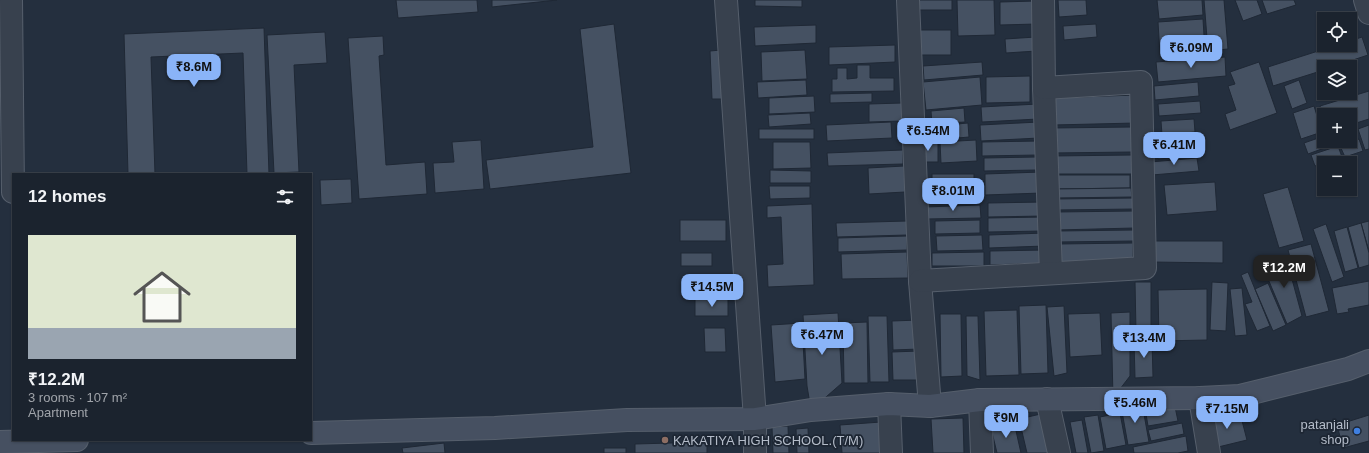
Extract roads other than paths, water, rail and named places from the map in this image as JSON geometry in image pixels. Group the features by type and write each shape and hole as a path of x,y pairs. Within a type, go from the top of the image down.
{"main road":[{"path":"312,433 496,428 627,420 755,419 811,410 889,404 930,406 980,400 1200,398 1240,396 1348,369 1369,361"},
{"path":"0,442 26,441"}],"street":[{"path":"11,0 13,173"},
{"path":"726,0 755,419 755,453"},
{"path":"908,0 920,281 930,406"},
{"path":"1043,0 1044,88 1051,273"},
{"path":"1364,0 1369,13"},
{"path":"920,281 1145,268 1141,82 1044,88"},
{"path":"1200,398 1209,453"},
{"path":"1047,399 1059,453"},
{"path":"980,400 982,453"},
{"path":"889,404 891,453"}],"place":[{"name":"patanjali shop","path":"1357,431"},
{"name":"KAKATIYA HIGH SCHOOL.(T/M)","path":"665,440"}]}
